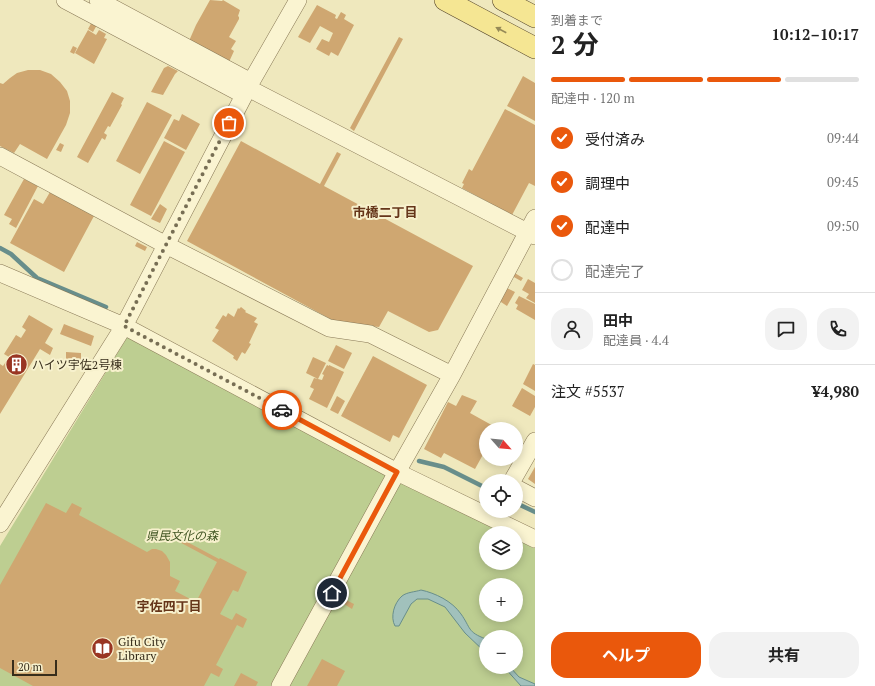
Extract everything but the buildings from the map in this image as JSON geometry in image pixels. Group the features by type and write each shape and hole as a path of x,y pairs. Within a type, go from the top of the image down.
{"main road":[{"path":"445,0 535,48"},
{"path":"503,0 535,17"}],"street":[{"path":"65,0 532,229 280,686"},
{"path":"98,0 247,89"},
{"path":"0,524 124,326 247,89 298,0"},
{"path":"0,156 166,245 329,328 370,334 452,375"},
{"path":"0,273 124,326 397,472 535,539"},
{"path":"516,474 535,440"},
{"path":"523,492 535,498"}],"green space":[{"name":"県民文化の森","path":"128,336 493,526 479,526 479,570 523,570 523,541 535,547 535,686 0,686 0,546"}],"water":[{"path":"421,590 443,598 453,605 461,614 472,632 479,636 479,646 465,633 445,607 428,599 417,599 411,604 399,626 395,626 393,614 395,606 399,599 406,594"},
{"path":"510,674 516,674 519,677 535,684 535,686 521,686"}],"waterway":[{"path":"0,248 11,254 37,278 106,307"},
{"path":"419,461 444,467 479,484"},
{"path":"523,506 535,512"}],"way so far":[{"path":"229,123 124,326 282,410"}],"place":[{"name":"ハイツ宇佐2号棟","path":"17,365"},
{"name":"Gifu City Library","path":"103,649"}],"district":[{"name":"市橋二丁目","path":"385,212"},
{"name":"宇佐四丁目","path":"169,606"}],"route":[{"path":"282,410 397,472 332,593"}]}
